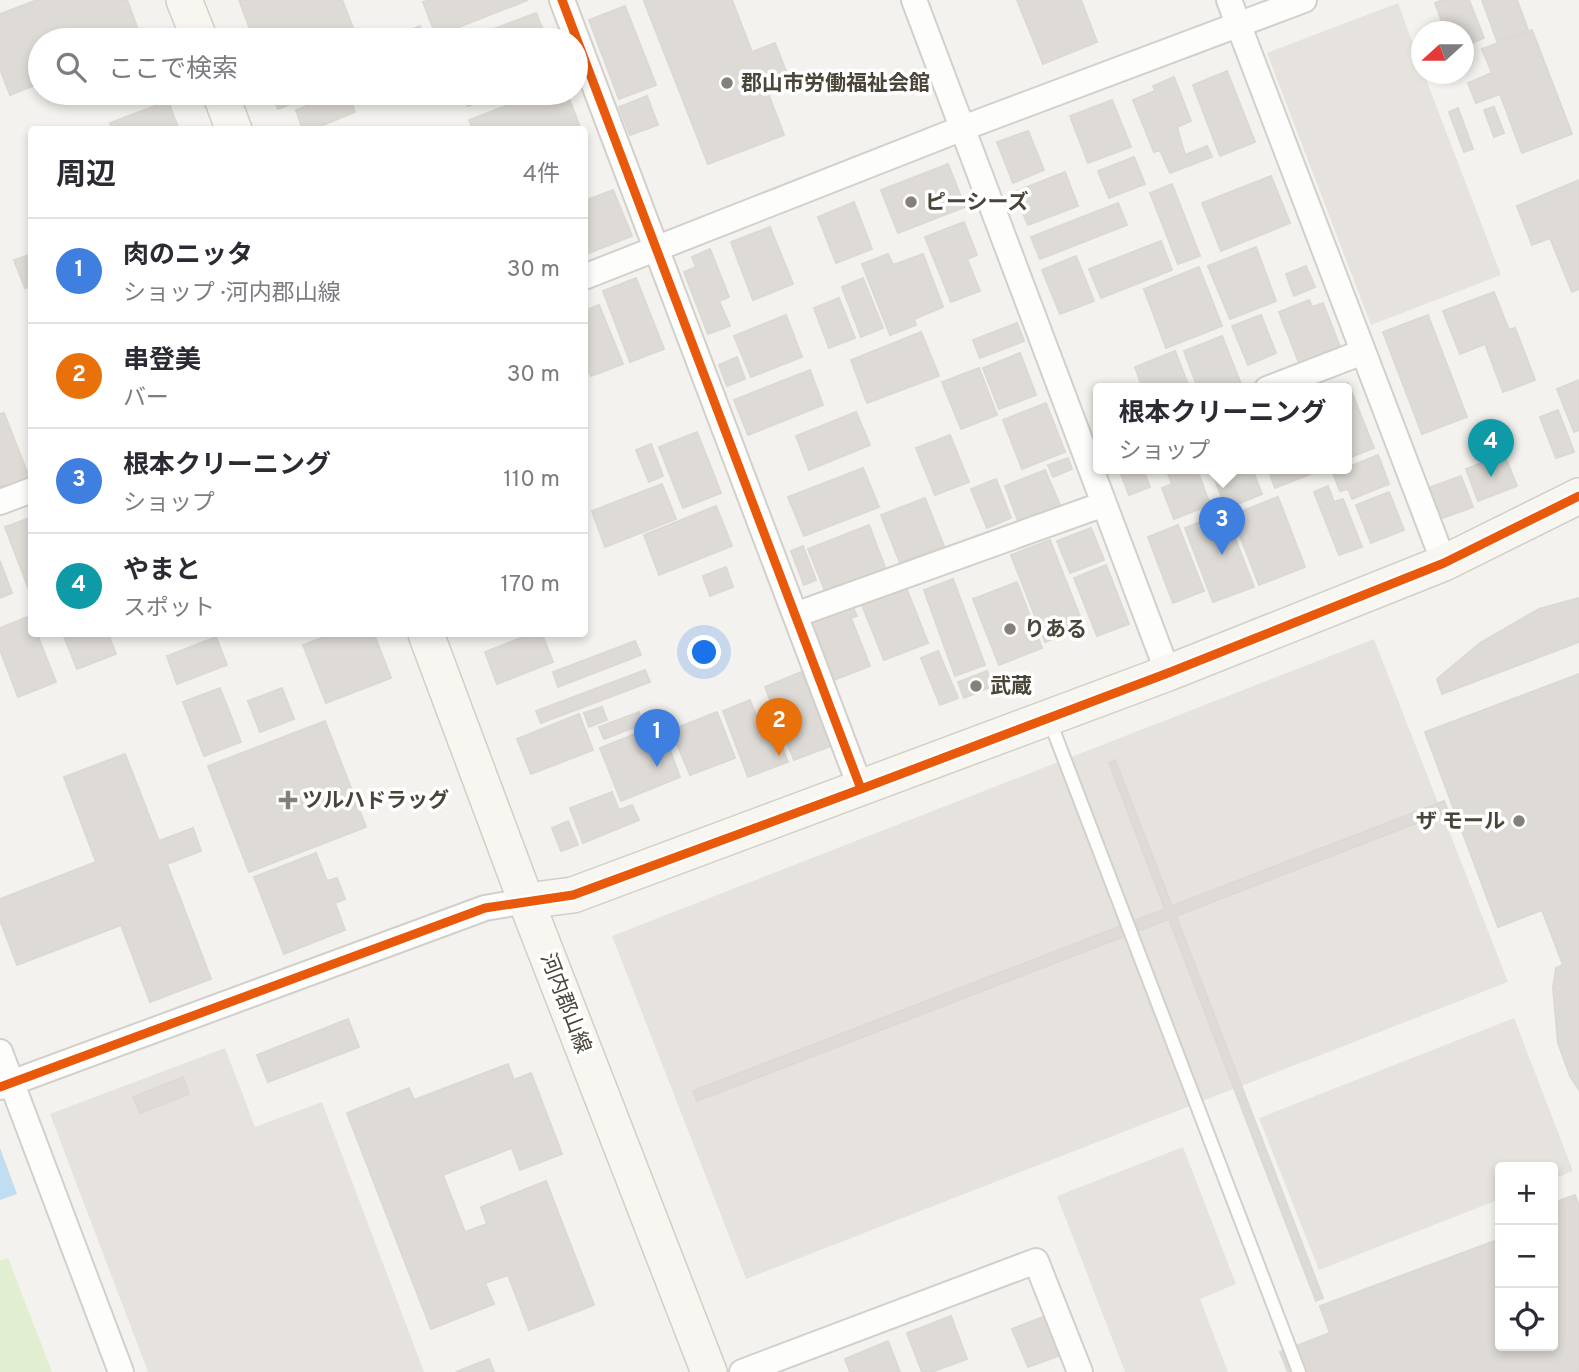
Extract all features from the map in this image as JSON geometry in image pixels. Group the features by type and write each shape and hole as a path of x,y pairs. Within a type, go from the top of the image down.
{"street":[{"path":"184,0 195,28"},
{"path":"562,0 573,28"},
{"path":"914,0 1092,456"},
{"path":"1228,0 1444,563"},
{"path":"588,276 963,128 1304,0"},
{"path":"588,69 862,789"},
{"path":"225,105 232,126"},
{"path":"1283,383 1363,352"},
{"path":"1096,474 1104,504 1168,673"},
{"path":"0,502 28,492"},
{"path":"6,1085 485,908 573,895 862,789 1168,673 1444,563 1579,496"},
{"path":"795,615 1104,504"},
{"name":"河内郡山線","path":"427,637 526,901 709,1372"},
{"path":"0,1052 6,1085 121,1372"},
{"path":"742,1372 1035,1261 1080,1372"}],"lane":[{"path":"1049,718 1299,1372"}],"green space":[{"path":"8,1258 52,1372 0,1372 0,1261"}],"shaded area":[{"path":"1398,3 1411,39 1411,84 1428,84 1501,275 1371,325 1267,53"},
{"path":"1374,639 1508,982 746,1279 612,936"},
{"path":"1514,1018 1573,1171 1558,1177 1558,1162 1495,1162 1495,1201 1319,1270 1259,1118"},
{"path":"225,1048 255,1127 322,1102 424,1372 148,1372 50,1114"},
{"path":"1183,1147 1236,1284 1200,1299 1228,1372 1125,1372 1057,1196"}],"water":[{"path":"0,1148 17,1194 0,1200"}],"building":[{"path":"37,0 127,0 138,28 28,28 28,88 10,95 0,69 0,14"},
{"path":"239,0 342,0 353,28 250,28"},
{"path":"528,0 456,28 433,28 423,2"},
{"name":"郡山市労働福祉会館","path":"732,0 752,52 775,43 789,79 766,88 784,135 708,164 644,1"},
{"path":"1017,0 1081,0 1097,42 1043,64"},
{"path":"1443,0 1469,0 1484,38 1474,42 1474,21 1442,21 1435,3"},
{"path":"1482,0 1517,0 1528,30 1497,41"},
{"path":"625,6 656,85 619,99 589,20"},
{"path":"536,13 542,28 496,28"},
{"path":"1532,30 1572,134 1522,153 1500,94 1476,103 1468,84 1474,84 1474,80 1492,73 1482,49"},
{"path":"1227,71 1255,142 1220,156 1193,85"},
{"path":"1174,77 1191,121 1177,127 1185,155 1207,146 1212,157 1170,173 1160,150 1154,152 1133,100 1155,91 1153,86"},
{"path":"647,96 658,125 630,135 619,107"},
{"path":"1112,100 1131,147 1088,163 1070,116"},
{"path":"157,105 170,105 177,126 111,126 110,123"},
{"path":"309,105 352,105 355,112 321,126 302,126 296,110"},
{"path":"508,105 572,105 580,126 471,126 469,120"},
{"path":"1494,107 1504,133 1494,137 1484,110"},
{"path":"1458,108 1473,149 1464,152 1449,112"},
{"path":"1028,131 1044,170 1013,183 997,142"},
{"path":"1134,157 1145,184 1109,198 1098,171"},
{"path":"948,164 965,207 898,233 881,190"},
{"path":"1065,172 1078,206 1028,225 1014,192"},
{"path":"1271,176 1290,223 1221,251 1202,203"},
{"path":"1579,180 1579,289 1572,292 1550,238 1532,245 1517,206"},
{"path":"1172,184 1200,256 1178,264 1150,193"},
{"path":"613,190 632,236 588,253 588,199"},
{"path":"854,202 872,249 836,263 818,217"},
{"path":"1118,203 1127,225 1040,259 1031,237"},
{"path":"964,222 977,255 967,259 980,291 951,302 925,237"},
{"path":"770,227 793,284 753,300 731,242"},
{"path":"1161,241 1172,270 1101,298 1089,269"},
{"path":"1256,247 1276,301 1230,319 1208,266"},
{"path":"710,249 729,297 719,301 730,326 708,334 684,272 696,267 692,257"},
{"path":"888,254 893,265 923,254 943,307 914,319 916,325 890,335 862,264"},
{"path":"28,255 28,287 25,288 14,260"},
{"path":"1076,256 1094,301 1060,314 1042,270"},
{"path":"1306,266 1315,287 1294,296 1286,274"},
{"path":"1199,267 1222,326 1166,348 1144,289"},
{"path":"636,278 664,349 630,362 603,291"},
{"path":"863,278 883,328 861,337 842,287"},
{"path":"1494,292 1509,330 1515,328 1535,380 1503,392 1485,344 1460,354 1443,311"},
{"path":"839,298 855,338 829,348 814,308"},
{"path":"1309,300 1312,307 1323,303 1340,347 1299,363 1279,312"},
{"path":"599,305 623,364 591,376 588,370 588,309"},
{"path":"786,315 802,357 751,377 734,336"},
{"path":"1261,315 1276,353 1248,365 1232,326"},
{"path":"1428,315 1467,417 1422,434 1383,332"},
{"path":"1017,323 1024,341 980,358 973,340"},
{"path":"921,332 939,376 867,403 851,360"},
{"path":"1222,336 1241,383 1196,383 1184,351"},
{"path":"1175,351 1188,383 1141,383 1135,367"},
{"path":"1020,353 1036,395 999,409 983,368"},
{"path":"737,357 745,379 727,386 719,365"},
{"path":"979,368 997,415 961,429 942,382"},
{"path":"810,370 823,405 748,435 734,400"},
{"path":"1579,380 1579,430 1574,432 1557,389"},
{"path":"1352,393 1374,448 1352,457"},
{"path":"1046,403 1065,452 1022,469 1003,420"},
{"path":"1558,410 1574,452 1556,458 1540,417"},
{"path":"856,412 870,445 809,470 796,436"},
{"path":"4,413 28,477 0,488 0,414"},
{"path":"697,432 721,493 683,508 659,447"},
{"path":"950,435 969,482 935,495 916,448"},
{"path":"651,444 663,476 649,482 636,450"},
{"path":"1504,454 1517,486 1478,501 1466,469"},
{"path":"1378,455 1389,484 1352,499 1348,489 1340,491 1333,474 1352,474 1352,465"},
{"path":"1068,458 1072,469 1053,477 1048,465"},
{"path":"863,468 879,507 804,536 788,497"},
{"path":"1045,470 1060,505 1018,521 1005,486"},
{"path":"1121,474 1145,474 1150,487 1129,495"},
{"path":"1168,474 1199,474 1210,505 1174,519 1162,488 1172,484"},
{"path":"1213,474 1254,474 1262,494 1226,509"},
{"path":"1270,474 1310,474 1275,488"},
{"path":"1461,476 1473,507 1440,519 1428,488"},
{"path":"996,479 1011,518 987,528 971,489"},
{"path":"662,484 676,519 605,547 592,511"},
{"path":"1328,486 1334,502 1343,499 1362,547 1339,555 1314,492"},
{"path":"1389,492 1404,530 1371,543 1356,505"},
{"path":"1278,497 1305,567 1259,585 1232,515"},
{"path":"925,498 944,546 900,563 881,515"},
{"path":"716,506 732,546 659,575 644,535"},
{"path":"1225,512 1254,587 1213,602 1185,528"},
{"path":"28,518 28,587 5,527"},
{"path":"869,525 886,570 826,593 808,549"},
{"path":"1178,525 1204,591 1173,603 1148,537"},
{"path":"1091,528 1104,560 1070,573 1057,541"},
{"path":"1050,540 1084,627 1045,642 1011,555"},
{"path":"803,546 816,580 804,585 791,551"},
{"path":"0,561 12,593 0,598"},
{"path":"1106,565 1129,624 1097,636 1074,578"},
{"path":"726,567 733,587 710,596 703,576"},
{"path":"953,579 985,665 955,676 924,590"},
{"path":"1017,582 1042,648 999,665 973,599"},
{"path":"906,587 928,643 884,660 862,605"},
{"path":"1579,598 1579,642 1442,694 1437,679 1480,643 1539,609"},
{"path":"850,601 857,616 851,618 870,666 834,680 809,617"},
{"path":"28,617 28,637 38,637 56,682 18,697 0,650 0,628"},
{"path":"64,637 109,637 116,654 77,669"},
{"path":"216,637 227,665 177,684 167,656"},
{"path":"324,637 375,637 391,678 326,703 303,645"},
{"path":"523,637 543,637 553,662 497,684 485,652"},
{"path":"635,641 641,655 558,687 553,672"},
{"path":"938,651 958,698 940,705 921,658"},
{"path":"645,670 650,682 541,723 536,711"},
{"path":"987,671 993,686 964,698 958,682"},
{"path":"801,672 831,746 794,760 765,687"},
{"name":"ザ モール","path":"1579,674 1579,1090 1570,1076 1558,1043 1553,988 1556,968 1563,965 1542,910 1498,927 1425,732"},
{"path":"220,688 241,742 204,756 183,702"},
{"path":"282,688 294,719 260,732 248,701"},
{"path":"750,700 766,740 777,735 788,762 748,777 723,711"},
{"path":"602,707 607,720 589,727 584,713"},
{"path":"639,712 643,724 604,739 599,727"},
{"path":"717,712 735,758 690,775 671,730"},
{"path":"579,714 593,750 531,774 517,739"},
{"path":"325,721 366,827 249,872 208,766"},
{"path":"660,724 680,777 621,801 600,748"},
{"path":"125,754 159,841 193,828 201,851 167,864 211,979 150,1002 121,925 17,965 0,920 0,899 96,862 64,777"},
{"path":"1115,760 1172,906 1444,801 1448,811 1176,916 1323,1298 1316,1301 1169,919 697,1101 693,1091 1165,909 1109,763"},
{"path":"612,792 619,810 632,805 639,820 583,843 570,808"},
{"path":"568,821 578,845 561,851 552,828"},
{"path":"316,853 327,881 337,878 345,899 335,903 345,930 284,954 254,877"},
{"path":"348,1019 359,1047 268,1082 257,1055"},
{"path":"508,1064 514,1080 531,1073 562,1154 520,1170 512,1148 443,1175 465,1232 487,1224 481,1207 546,1181 594,1305 529,1330 508,1275 485,1283 494,1304 431,1329 347,1113 409,1088 414,1100"},
{"path":"183,1077 189,1094 140,1113 133,1097"},
{"path":"1575,1195 1579,1206 1579,1372 1288,1372 1280,1352 1330,1333 1320,1306 1495,1241 1495,1351 1558,1351 1558,1201"},
{"path":"1048,1315 1064,1354 1028,1367 1012,1329"},
{"path":"951,1316 967,1359 932,1372 922,1372 907,1333"},
{"path":"888,1341 900,1372 850,1372 845,1359"},
{"path":"489,1359 494,1372 456,1372"}],"cycle path":[{"path":"562,0 573,28"},
{"path":"588,69 861,789"},
{"path":"0,1087 485,908 573,895 861,789 1168,673 1444,563 1579,496"}],"place":[{"name":"郡山市労働福祉会館","path":"727,83"},
{"name":"ピーシーズ","path":"911,202"},
{"name":"やまと","path":"1491,477"},
{"name":"根本クリーニング","path":"1222,555"},
{"name":"りある","path":"1010,629"},
{"name":"武蔵","path":"976,686"},
{"name":"串登美","path":"779,756"},
{"name":"肉のニッタ","path":"657,767"},
{"name":"ツルハドラッグ","path":"288,800"},
{"name":"ザ モール","path":"1519,821"}]}
